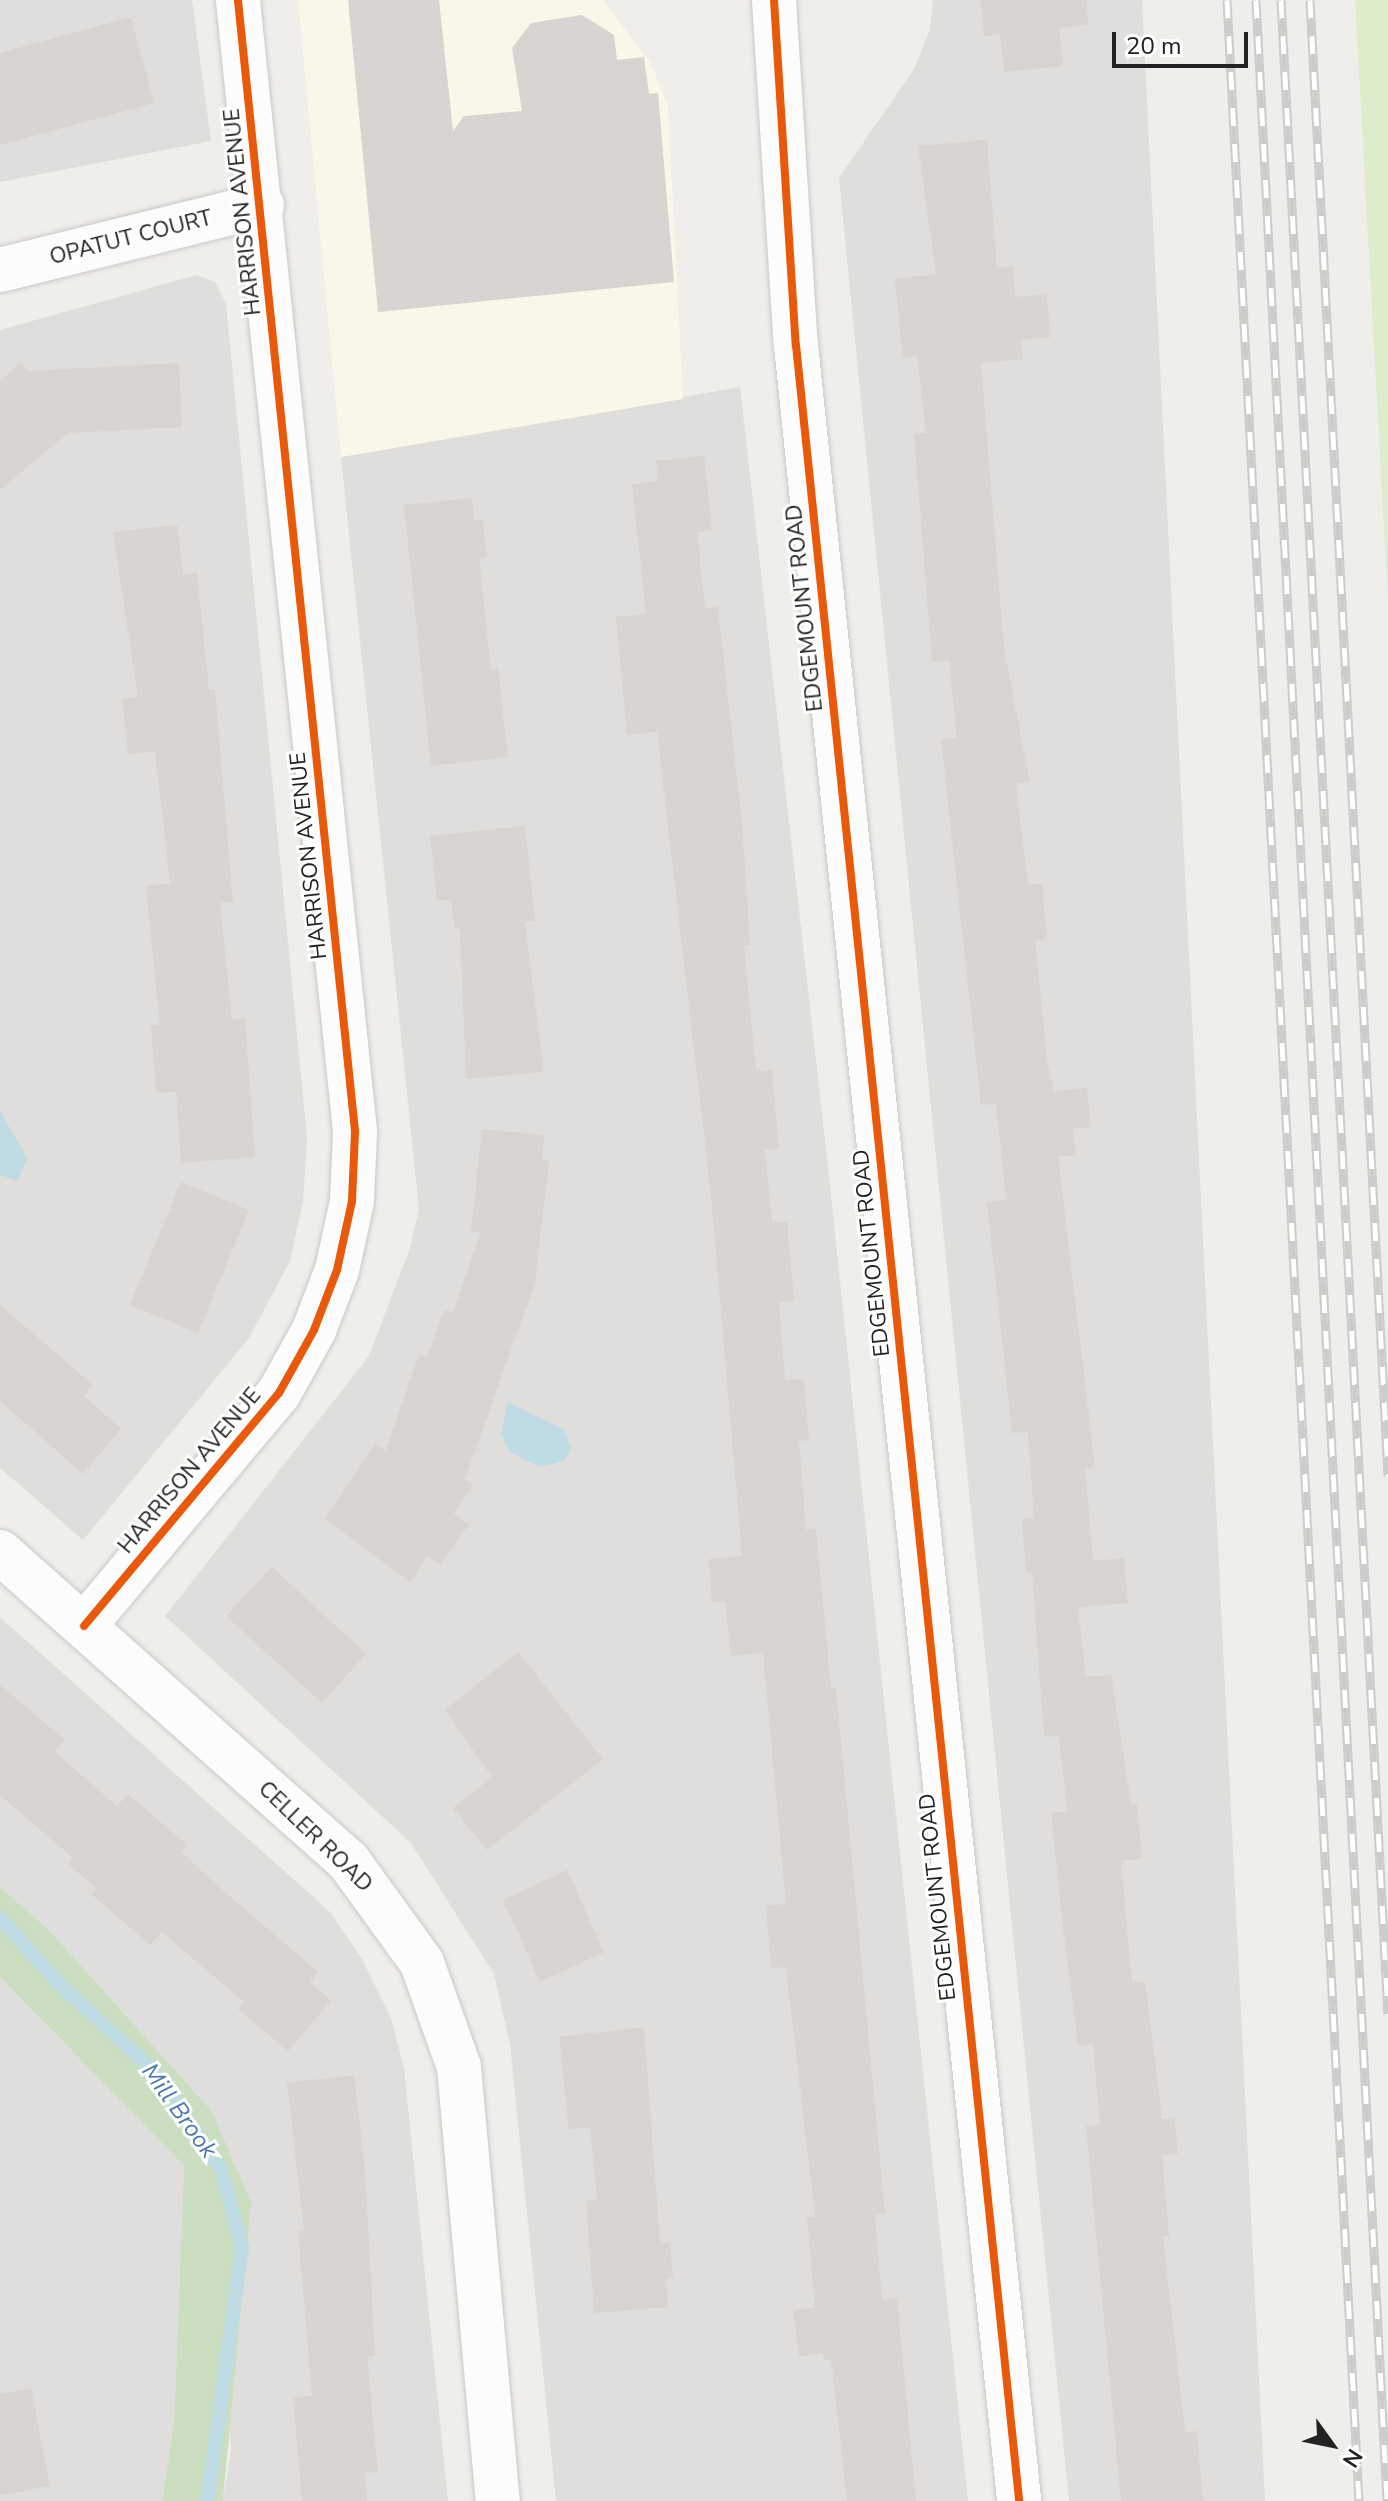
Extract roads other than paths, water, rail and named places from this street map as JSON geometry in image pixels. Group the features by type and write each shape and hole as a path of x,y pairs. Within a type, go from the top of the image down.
{"street":[{"name":"HARRISON AVENUE","path":"84,1626 279,1393 314,1330 337,1270 352,1201 355,1131 262,205 238,0"},
{"name":"EDGEMOUNT ROAD","path":"774,0 796,345 1019,2501"},
{"name":"OPATUT COURT","path":"0,270 262,205"},
{"name":"CELLER ROAD","path":"0,1552 349,1862 422,1963 459,2067 498,2501"}],"water":[{"path":"0,1111 27,1158 18,1181 0,1175"},
{"path":"508,1402 565,1430 571,1449 564,1461 539,1467 510,1452 501,1435"}],"waterway":[{"name":"Mill Brook","path":"0,1918 62,1987 152,2069 221,2169 242,2247 207,2501"}],"railway":[{"path":"1227,0 1359,2501"},
{"path":"1256,0 1387,2501"},
{"path":"1281,0 1388,2014"},
{"path":"1310,0 1388,1476"}]}
